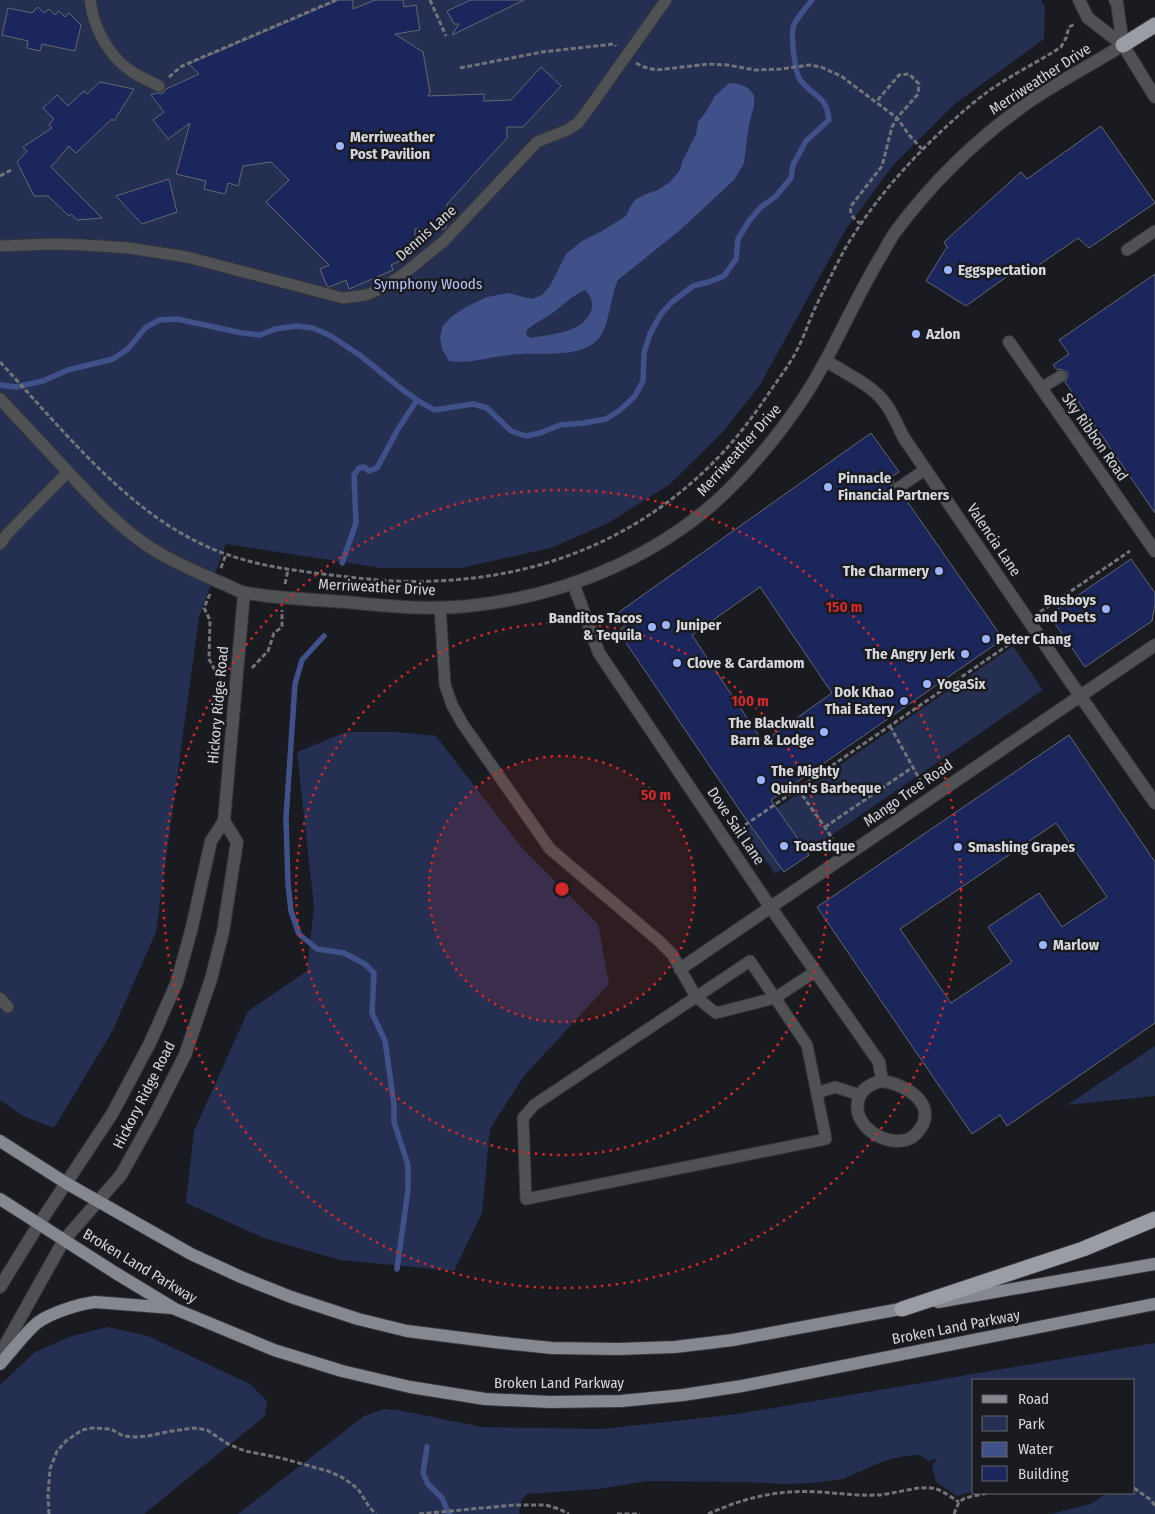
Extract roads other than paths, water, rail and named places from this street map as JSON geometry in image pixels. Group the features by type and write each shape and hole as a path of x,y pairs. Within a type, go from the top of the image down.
{"highway":[{"path":"1123,45 1155,25"},
{"path":"902,1309 1083,1249 1155,1219"}],"main road":[{"name":"Broken Land Parkway","path":"0,1141 97,1201 191,1254 241,1277 291,1297 358,1319 407,1331 494,1342 552,1348 618,1349 675,1347 733,1340 1155,1264"},
{"name":"Broken Land Parkway","path":"0,1198 175,1309 274,1350 342,1371 410,1386 485,1399 550,1402 621,1401 683,1395 742,1386 1155,1304"},
{"path":"0,1364 37,1323 70,1308 96,1302 175,1309"}],"street":[{"path":"1079,0 1088,18 1123,45 1155,97"},
{"path":"1115,0 1123,45"},
{"name":"Merriweather Drive","path":"0,399 89,494 122,526 154,550 191,570 244,592 302,599 393,606 440,607 474,606 514,599 573,583 613,567 649,549 683,529 711,507 764,452 801,405 826,361 865,281 895,233 928,194 964,155 1013,114 1038,96 1123,45"},
{"name":"Sky Ribbon Road","path":"1009,342 1155,551"},
{"name":"Valencia Lane","path":"826,361 878,395 887,405 904,438 1155,803"},
{"name":"Dove Sail Lane","path":"573,583 599,653 771,908 879,1062 882,1081"},
{"name":"Hickory Ridge Road","path":"0,1287 112,1114 150,1043 177,982 192,927 211,841 224,821 244,592"},
{"name":"Mango Tree Road","path":"680,969 1155,645"},
{"name":"Hickory Ridge Road","path":"0,1354 64,1240 121,1175 156,1114 185,1054 211,979 223,932 237,842 224,821"},
{"path":"882,1081 891,1082 912,1092 923,1105 924,1114 920,1130 914,1136 896,1142 887,1140 866,1129 860,1122 857,1113 857,1103 860,1095 866,1088 882,1081"}],"lane":[{"path":"90,0 97,27 109,49 119,62 131,72 159,86"},
{"name":"Dennis Lane","path":"0,246 53,244 128,248 187,257 343,298 366,295 383,288 444,241 537,142 567,130 578,122 588,111 666,0"},
{"path":"1127,250 1155,231"},
{"path":"1041,388 1061,376"},
{"path":"898,488 926,469"},
{"path":"0,544 7,534 68,472"},
{"path":"440,607 445,685 452,705 462,723 550,849 672,954 696,997 716,1013 775,998 816,971"},
{"path":"750,961 775,998 807,1045 826,1139 526,1198 523,1118 534,1105 750,961"},
{"path":"0,998 8,1007"},
{"path":"817,1093 835,1087 860,1095"}],"water":[{"path":"729,83 739,84 748,88 754,95 754,106 749,124 744,163 734,180 679,231 618,280 608,318 603,332 597,340 586,348 568,352 518,354 472,361 449,361 442,349 440,337 443,326 451,317 487,297 508,293 532,299 542,295 550,286 566,254 582,241 626,216 635,200 658,190 670,182 680,170 696,134 698,122 715,96","holes":["585,290 592,301 592,308 583,323 558,333 531,338 526,335 530,327"]}],"waterway":[{"path":"0,385 16,387 43,381 68,370 113,359 128,349 145,328 159,320 177,319 260,335 275,329 296,326 313,328 331,336 361,356 399,387 434,410 473,404 487,408 511,431 526,436 560,425 606,419 620,410 635,396 643,381 644,353 650,334 661,314 672,302 693,286 724,276 736,259 738,239 749,221 761,207 775,197 791,178 793,165 806,141 829,120 823,101 801,81 794,54 794,25 812,0"},
{"path":"342,563 356,523 354,475 359,468 364,467 369,471 377,468 398,429 417,400"},
{"path":"324,636 302,660 295,684 286,818 288,884 291,911 299,934 317,949 344,953 365,964 374,973 372,1013 385,1041 394,1105 394,1122 408,1165 408,1190 397,1269"},
{"path":"427,1447 423,1473 428,1484 442,1498 449,1514"}],"place":[{"name":"Merriweather Post Pavilion","path":"340,146"},
{"name":"Eggspectation","path":"948,270"},
{"name":"Azlon","path":"916,334"},
{"name":"Pinnacle Financial Partners","path":"828,487"},
{"name":"The Charmery","path":"939,571"},
{"name":"Busboys and Poets","path":"1106,609"},
{"name":"Juniper","path":"666,625"},
{"name":"Banditos Tacos & Tequila","path":"652,627"},
{"name":"Peter Chang","path":"986,639"},
{"name":"The Angry Jerk","path":"965,654"},
{"name":"Clove & Cardamom","path":"677,663"},
{"name":"YogaSix","path":"927,684"},
{"name":"Dok Khao Thai Eatery","path":"904,701"},
{"name":"The Blackwall Barn & Lodge","path":"824,732"},
{"name":"The Mighty Quinn's Barbeque","path":"761,780"},
{"name":"Toastique","path":"784,846"},
{"name":"Smashing Grapes","path":"958,847"},
{"name":"Marlow","path":"1043,945"}],"park label":[{"name":"Symphony Woods","path":"428,284"}]}
